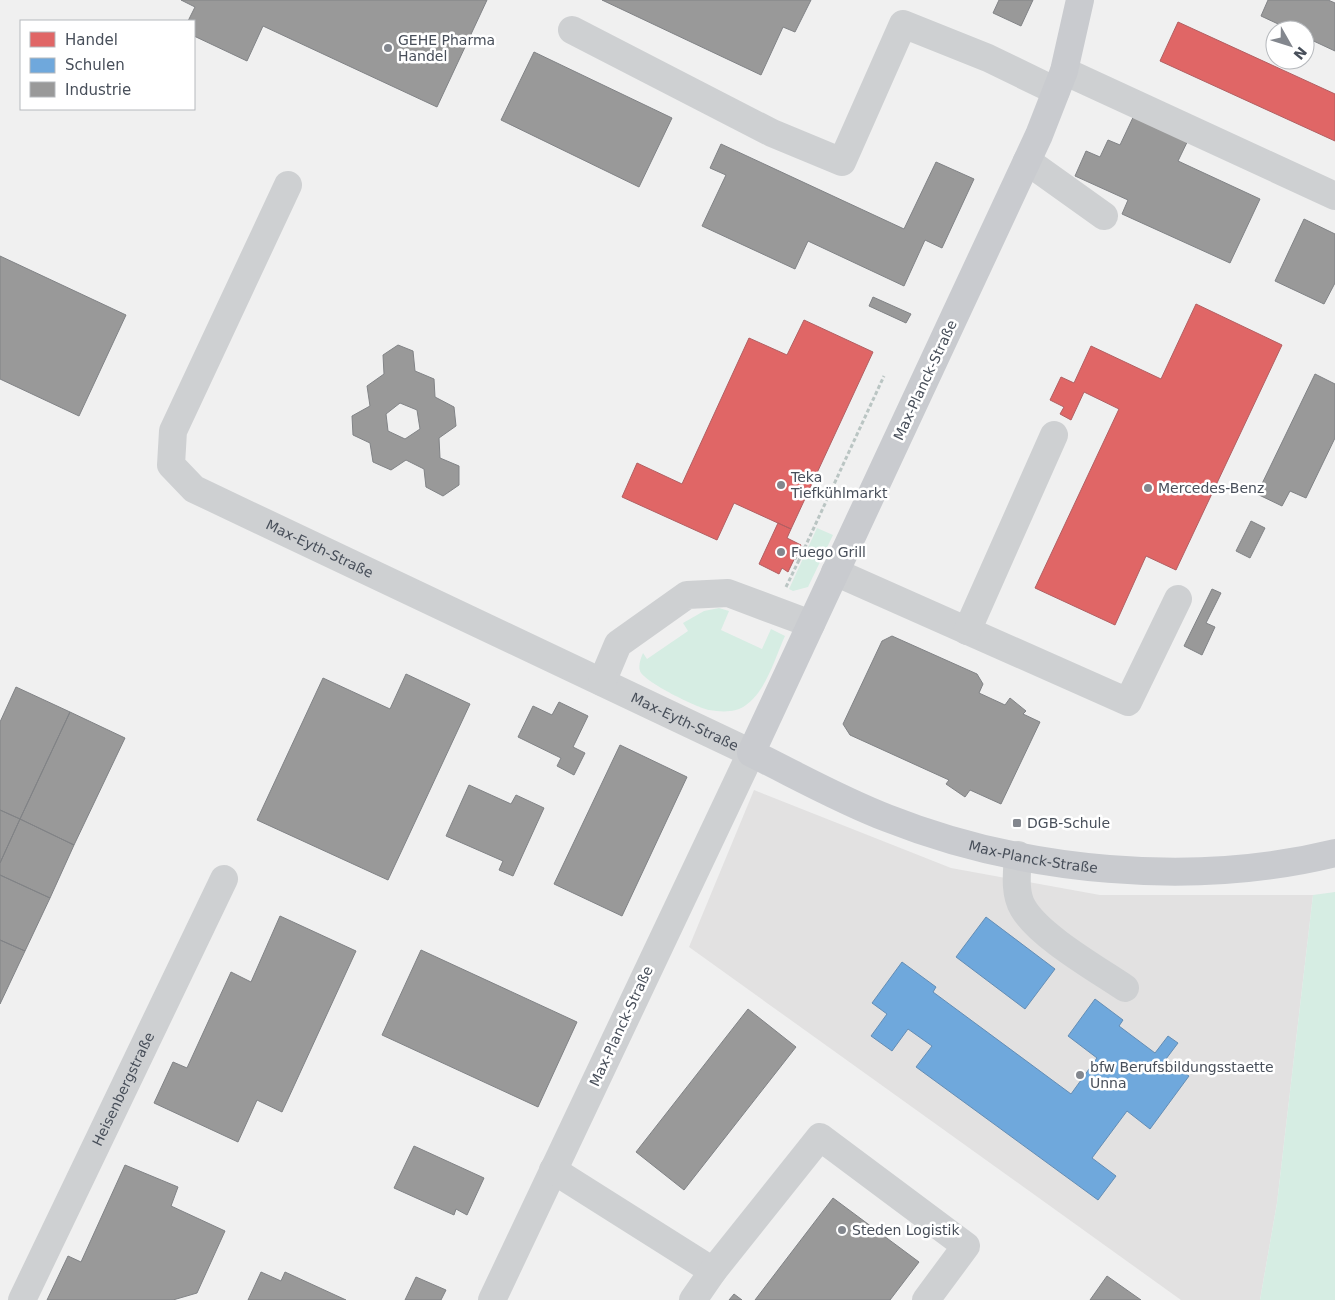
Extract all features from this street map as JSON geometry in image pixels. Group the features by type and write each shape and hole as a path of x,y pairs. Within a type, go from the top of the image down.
{"main road":[{"name":"Max-Planck-Straße","path":"1080,0 1060,81 1027,161 750,753 886,818 953,840 1018,855 1103,867 1174,871 1266,865 1335,853"}],"street":[{"path":"572,30 772,133 842,162 903,24 988,58 1060,81 1335,196"},
{"path":"1027,161 1104,216"},
{"name":"Max-Eyth-Straße","path":"288,185 173,431 171,465 194,489 750,753"},
{"path":"967,631 1054,435"},
{"path":"835,572 1128,702 1178,599"},
{"path":"602,682 618,644 687,595 728,593 811,624"},
{"name":"Max-Planck-Straße","path":"492,1300 750,753"},
{"path":"1018,855 1017,888 1023,908 1046,933 1125,988"},
{"name":"Heisenbergstraße","path":"22,1300 224,879"},
{"path":"693,1300 713,1271 820,1137 966,1246 926,1300"},
{"path":"553,1170 713,1271"}],"path":[{"path":"775,610 797,559 884,376"},
{"path":"811,487 829,495"}],"shaded area":[{"name":"bfw Berufsbildungsstaette Unna","path":"754,790 951,868 1100,895 1313,895 1277,1203 1260,1300 1181,1300 689,947"}],"green space":[{"path":"817,528 833,535 808,587 793,591 789,589"},
{"path":"719,608 729,611 721,630 762,649 771,629 785,636 769,674 753,699 742,708 728,711 709,710 683,700 651,681 639,669 643,653 647,659 688,631 683,623 704,611"},
{"path":"1335,892 1335,1300 1260,1300 1277,1203 1313,895"}],"building: Handel":[{"path":"1178,22 1265,62 1265,70 1283,70 1335,94 1335,141 1160,61"},
{"name":"Mercedes-Benz","path":"1196,304 1282,345 1176,570 1146,556 1115,625 1035,588 1119,409 1084,392 1071,420 1060,414 1064,407 1050,400 1061,377 1074,383 1091,346 1161,379"},
{"path":"804,320 873,352 791,529 734,503 717,540 622,497 637,463 682,484 749,338 787,355"},
{"name":"Fuego Grill","path":"778,523 791,529 787,538 801,545 788,572 782,568 779,574 759,564"}],"building: Schulen":[{"path":"986,917 1055,969 1025,1009 956,957"},
{"path":"902,962 936,987 933,992 1071,1094 1097,1058 1068,1036 1095,999 1123,1020 1119,1026 1155,1053 1168,1036 1178,1043 1166,1059 1189,1076 1150,1129 1127,1111 1092,1158 1116,1176 1098,1200 916,1067 932,1046 908,1029 892,1051 871,1036 887,1014 872,1003"}],"building: Industrie":[{"name":"GEHE Pharma Handel","path":"181,0 487,0 437,107 263,26 247,61 195,36 195,20 188,20 195,7"},
{"path":"602,0 811,0 795,32 783,27 761,75"},
{"path":"999,0 1033,0 1021,26 993,13"},
{"path":"1268,0 1328,0 1335,3 1335,51 1315,42 1315,20 1270,20 1261,16"},
{"path":"534,52 672,118 639,187 501,120"},
{"path":"1137,109 1191,134 1178,161 1260,199 1230,263 1122,214 1128,200 1075,176 1086,151 1100,157 1108,140 1120,145"},
{"path":"721,144 904,229 936,162 974,179 942,248 925,240 904,286 808,241 795,269 702,226 726,175 710,168"},
{"path":"1304,219 1335,234 1335,283 1324,304 1275,281"},
{"path":"0,256 126,315 79,416 0,379"},
{"path":"873,297 911,314 906,323 869,306"},
{"path":"398,345 413,351 415,371 434,379 435,397 454,407 456,426 439,438 440,458 459,466 459,485 443,496 426,487 424,469 406,460 391,470 373,462 370,443 353,435 352,416 370,406 367,386 384,374 383,355","holes":["400,403 417,410 420,429 405,439 388,431 386,414"]},
{"path":"1315,374 1335,384 1335,438 1306,498 1290,491 1282,506 1257,494"},
{"path":"1251,521 1265,528 1250,558 1236,551"},
{"path":"1212,589 1221,593 1206,623 1215,627 1202,655 1184,646"},
{"path":"892,636 977,674 983,684 979,693 1005,705 1010,698 1026,711 1023,714 1040,722 1001,804 970,790 965,797 946,784 949,780 850,735 843,724 882,641"},
{"path":"406,674 470,704 388,880 257,820 323,678 390,709"},
{"path":"16,687 70,712 20,819 0,810 0,722"},
{"path":"559,702 588,716 573,747 585,753 574,775 557,766 561,758 518,737 533,706 552,715"},
{"path":"70,712 125,738 74,845 20,819"},
{"path":"620,745 687,777 622,916 554,884"},
{"path":"469,785 511,804 516,795 544,808 513,876 499,870 503,861 446,836"},
{"path":"0,810 20,819 0,863"},
{"path":"20,819 74,845 50,898 0,875 0,863"},
{"path":"0,875 50,898 25,951 0,940"},
{"path":"280,916 356,951 282,1112 257,1100 238,1142 154,1103 173,1062 187,1068 231,972 251,982"},
{"path":"0,940 25,951 0,1004"},
{"path":"421,950 577,1022 538,1107 382,1035"},
{"path":"748,1009 796,1047 684,1190 636,1152"},
{"path":"414,1146 484,1178 467,1215 456,1209 454,1215 394,1188"},
{"path":"125,1165 178,1187 171,1206 225,1231 197,1293 173,1300 47,1300 68,1256 81,1262"},
{"name":"Steden Logistik","path":"833,1198 919,1262 890,1300 755,1300"},
{"path":"261,1272 281,1281 285,1272 346,1300 248,1300"},
{"path":"1107,1276 1141,1300 1090,1300"},
{"path":"416,1277 446,1290 441,1300 405,1300"},
{"path":"734,1294 742,1300 729,1300"}],"place":[{"name":"GEHE Pharma Handel","path":"388,48"},
{"name":"Teka Tiefkühlmarkt","path":"781,485"},
{"name":"Mercedes-Benz","path":"1148,488"},
{"name":"Fuego Grill","path":"781,552"},
{"name":"DGB-Schule","path":"1017,823"},
{"name":"bfw Berufsbildungsstaette Unna","path":"1080,1075"},
{"name":"Steden Logistik","path":"842,1230"}]}
